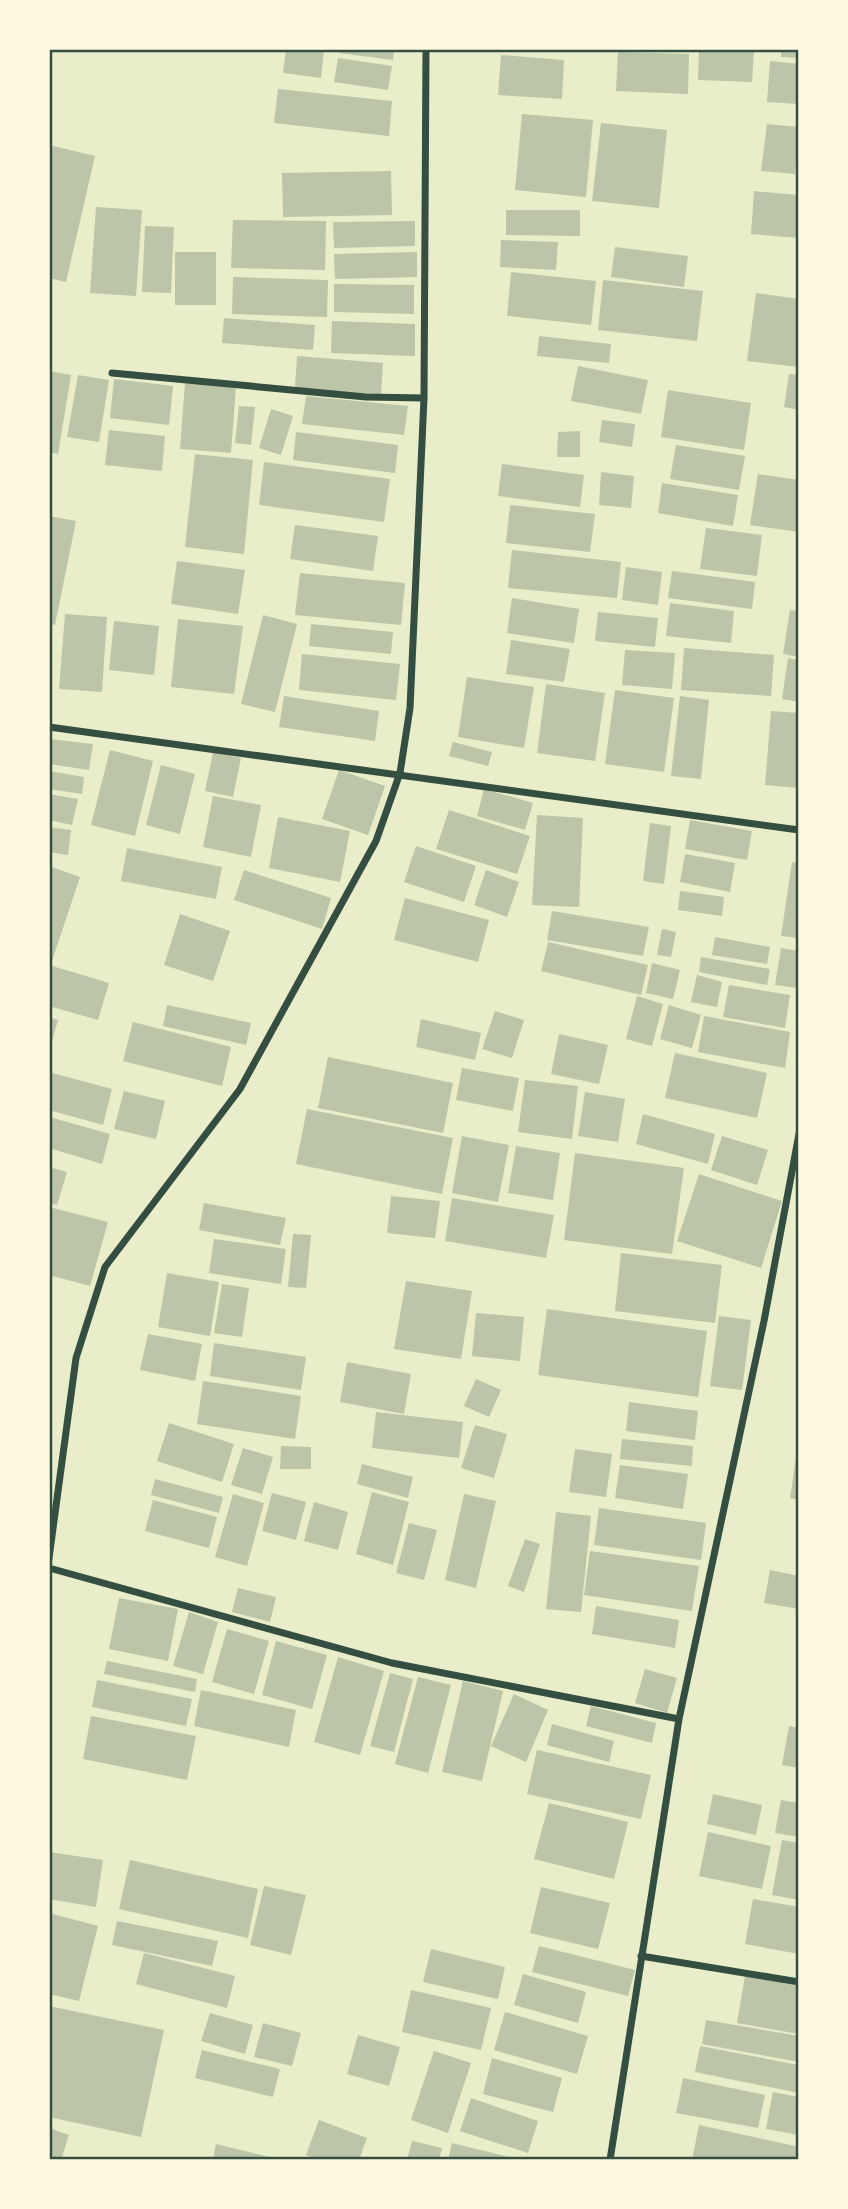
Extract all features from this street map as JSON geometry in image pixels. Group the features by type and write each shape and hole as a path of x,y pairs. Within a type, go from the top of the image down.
{"street":[{"path":"49,1558 76,1358 105,1267 240,1089 376,841 400,773 410,708 424,398 426,49"},
{"path":"112,373 352,396 424,398"},
{"path":"49,727 400,773 799,830"},
{"path":"610,2160 679,1719 764,1321 799,1134"},
{"path":"49,1568 392,1663 679,1719"},
{"path":"641,1956 799,1982"}],"building":[{"path":"286,49 324,49 321,78 283,73"},
{"path":"339,49 394,49 393,60 339,53"},
{"path":"699,49 754,50 752,82 698,80"},
{"path":"781,49 799,49 799,58 781,57"},
{"path":"618,52 689,54 688,94 616,91"},
{"path":"501,55 564,60 562,99 498,95"},
{"path":"338,58 392,66 388,90 334,82"},
{"path":"770,61 799,64 799,104 767,102"},
{"path":"278,89 392,101 389,136 274,123"},
{"path":"522,114 593,120 586,197 515,190"},
{"path":"601,123 667,130 659,208 592,201"},
{"path":"767,124 799,127 795,174 761,171"},
{"path":"49,145 95,156 66,282 49,278"},
{"path":"391,171 392,215 283,217 282,173"},
{"path":"754,191 799,195 799,238 751,234"},
{"path":"96,207 142,210 136,296 90,293"},
{"path":"506,210 580,210 580,236 506,235"},
{"path":"233,220 326,221 325,270 231,268"},
{"path":"415,221 415,246 334,248 333,222"},
{"path":"145,226 174,227 171,293 142,292"},
{"path":"501,240 558,242 556,270 500,267"},
{"path":"615,247 688,256 684,287 611,277"},
{"path":"175,252 216,252 216,305 175,305"},
{"path":"417,252 417,277 335,279 334,254"},
{"path":"511,272 596,281 591,325 507,316"},
{"path":"233,277 328,280 327,317 232,314"},
{"path":"603,280 703,291 697,341 598,330"},
{"path":"334,284 414,285 414,314 334,312"},
{"path":"756,293 799,299 799,367 747,361"},
{"path":"224,318 315,325 313,350 222,343"},
{"path":"332,321 415,324 415,356 331,353"},
{"path":"539,336 611,344 609,363 537,356"},
{"path":"297,356 383,363 381,395 295,388"},
{"path":"578,366 648,380 641,414 571,401"},
{"path":"49,371 71,375 58,454 49,452"},
{"path":"789,374 799,375 799,410 784,407"},
{"path":"78,375 109,380 99,442 67,437"},
{"path":"114,379 173,386 169,425 110,418"},
{"path":"185,382 236,386 231,453 180,449"},
{"path":"668,390 751,403 744,450 661,437"},
{"path":"306,396 408,406 404,435 302,424"},
{"path":"239,406 255,407 251,445 235,443"},
{"path":"271,409 293,416 281,455 259,448"},
{"path":"602,420 635,424 632,447 599,442"},
{"path":"109,430 165,436 162,471 105,465"},
{"path":"580,431 580,457 557,457 558,432"},
{"path":"296,432 398,445 395,473 293,460"},
{"path":"676,445 745,456 739,490 670,479"},
{"path":"195,454 253,460 244,554 185,547"},
{"path":"264,462 390,479 384,522 259,505"},
{"path":"502,464 584,475 580,507 498,496"},
{"path":"601,472 634,476 631,508 599,505"},
{"path":"758,474 799,480 799,532 750,525"},
{"path":"662,483 738,495 733,526 658,513"},
{"path":"510,505 595,514 590,552 506,543"},
{"path":"49,516 76,521 55,625 49,624"},
{"path":"295,525 378,536 373,571 290,559"},
{"path":"706,528 762,535 757,576 700,569"},
{"path":"512,550 621,562 617,598 508,588"},
{"path":"177,561 245,570 238,614 171,604"},
{"path":"626,567 662,572 658,605 622,600"},
{"path":"672,571 755,582 752,609 668,598"},
{"path":"300,573 405,583 401,625 295,615"},
{"path":"512,598 579,609 574,643 507,633"},
{"path":"670,603 734,611 731,643 666,636"},
{"path":"790,610 799,611 799,657 783,654"},
{"path":"598,612 658,618 655,647 595,641"},
{"path":"65,614 107,617 102,692 59,689"},
{"path":"263,615 297,624 275,712 241,704"},
{"path":"178,619 243,626 234,694 171,687"},
{"path":"114,621 159,626 154,675 109,670"},
{"path":"311,624 393,632 391,654 309,646"},
{"path":"511,640 570,649 564,682 506,674"},
{"path":"684,648 774,655 771,696 681,690"},
{"path":"625,650 675,653 672,689 622,685"},
{"path":"302,654 400,664 396,700 299,690"},
{"path":"788,658 799,660 799,702 782,699"},
{"path":"467,677 534,687 524,748 458,737"},
{"path":"546,684 605,693 595,761 537,753"},
{"path":"615,690 674,698 664,772 605,764"},
{"path":"284,696 379,711 375,741 279,727"},
{"path":"680,696 709,700 701,779 671,776"},
{"path":"771,711 799,713 799,788 765,785"},
{"path":"49,739 93,744 89,770 49,764"},
{"path":"453,742 492,752 488,766 449,756"},
{"path":"110,750 153,761 135,836 91,825"},
{"path":"213,752 241,758 233,797 205,791"},
{"path":"161,765 195,774 180,834 146,825"},
{"path":"339,770 385,786 368,835 322,819"},
{"path":"49,771 84,777 82,794 49,789"},
{"path":"484,789 533,803 525,830 477,816"},
{"path":"49,794 78,799 72,825 49,820"},
{"path":"213,796 261,805 251,857 203,847"},
{"path":"449,810 530,836 517,874 436,849"},
{"path":"537,815 583,818 579,907 532,905"},
{"path":"278,817 350,831 340,882 269,868"},
{"path":"690,820 752,831 747,860 685,849"},
{"path":"650,823 671,826 664,884 643,881"},
{"path":"49,827 71,830 68,855 49,852"},
{"path":"416,846 476,866 464,902 404,882"},
{"path":"127,848 222,867 216,899 121,881"},
{"path":"685,854 735,863 730,892 680,882"},
{"path":"792,862 799,863 799,938 781,936"},
{"path":"49,866 80,877 52,961 49,959"},
{"path":"244,870 331,898 322,929 234,900"},
{"path":"486,870 519,882 507,917 474,905"},
{"path":"680,891 724,897 722,916 678,910"},
{"path":"405,898 489,920 478,962 394,940"},
{"path":"552,911 649,927 643,956 547,940"},
{"path":"180,914 230,931 213,981 164,965"},
{"path":"662,929 676,932 671,957 657,955"},
{"path":"715,937 770,947 767,964 712,955"},
{"path":"548,942 648,965 641,995 541,971"},
{"path":"781,948 799,951 797,988 775,985"},
{"path":"701,957 770,969 767,985 699,972"},
{"path":"652,963 680,970 673,999 646,993"},
{"path":"49,965 109,983 98,1020 49,1006"},
{"path":"697,975 722,982 717,1007 691,1002"},
{"path":"729,985 790,995 785,1028 723,1017"},
{"path":"637,996 663,1004 652,1046 626,1039"},
{"path":"167,1005 251,1023 246,1045 163,1026"},
{"path":"669,1005 701,1015 692,1048 660,1039"},
{"path":"495,1011 524,1020 512,1058 482,1049"},
{"path":"704,1016 790,1032 785,1068 698,1052"},
{"path":"49,1017 58,1020 50,1048 49,1047"},
{"path":"421,1019 481,1033 475,1060 416,1047"},
{"path":"133,1022 231,1047 222,1086 123,1061"},
{"path":"559,1034 608,1045 599,1084 551,1074"},
{"path":"675,1053 767,1073 757,1118 665,1098"},
{"path":"328,1057 453,1083 443,1133 318,1108"},
{"path":"462,1068 519,1078 513,1111 456,1100"},
{"path":"49,1072 112,1089 103,1125 49,1110"},
{"path":"525,1080 578,1086 572,1139 518,1132"},
{"path":"124,1091 165,1101 156,1139 114,1129"},
{"path":"585,1092 625,1099 618,1142 578,1136"},
{"path":"307,1109 453,1138 442,1194 296,1164"},
{"path":"643,1114 715,1134 708,1164 636,1144"},
{"path":"49,1117 110,1134 102,1164 49,1148"},
{"path":"462,1136 509,1145 498,1202 452,1193"},
{"path":"722,1136 768,1150 757,1185 711,1170"},
{"path":"516,1146 560,1153 553,1200 508,1193"},
{"path":"575,1153 684,1168 672,1254 564,1240"},
{"path":"49,1167 67,1172 57,1205 49,1203"},
{"path":"699,1174 782,1201 761,1268 677,1241"},
{"path":"391,1196 440,1201 435,1238 387,1233"},
{"path":"452,1198 554,1215 546,1258 445,1241"},
{"path":"204,1203 286,1218 280,1245 199,1230"},
{"path":"49,1207 108,1222 90,1286 49,1275"},
{"path":"293,1234 311,1235 306,1288 288,1287"},
{"path":"214,1239 286,1249 281,1284 209,1273"},
{"path":"621,1253 722,1265 715,1323 615,1311"},
{"path":"167,1273 219,1282 210,1336 158,1327"},
{"path":"406,1281 472,1291 461,1359 394,1349"},
{"path":"222,1284 249,1288 242,1337 214,1333"},
{"path":"547,1309 707,1331 698,1397 538,1375"},
{"path":"476,1313 524,1317 520,1361 472,1356"},
{"path":"719,1316 751,1320 742,1390 710,1386"},
{"path":"148,1334 202,1344 195,1381 140,1370"},
{"path":"214,1343 306,1357 301,1390 210,1376"},
{"path":"347,1362 411,1374 404,1414 340,1402"},
{"path":"476,1379 501,1390 489,1417 464,1406"},
{"path":"203,1381 301,1396 295,1439 197,1424"},
{"path":"629,1402 698,1411 695,1440 626,1431"},
{"path":"376,1412 463,1422 459,1458 372,1448"},
{"path":"169,1423 234,1444 222,1482 157,1461"},
{"path":"475,1425 507,1434 494,1478 461,1468"},
{"path":"622,1439 693,1446 692,1466 620,1459"},
{"path":"281,1446 311,1447 311,1469 280,1469"},
{"path":"243,1448 273,1457 262,1494 231,1485"},
{"path":"575,1449 612,1454 606,1497 569,1492"},
{"path":"796,1458 799,1459 799,1500 790,1498"},
{"path":"362,1464 413,1477 408,1498 357,1484"},
{"path":"620,1465 688,1474 683,1509 615,1498"},
{"path":"155,1479 223,1497 219,1513 151,1495"},
{"path":"372,1492 409,1502 393,1565 356,1554"},
{"path":"272,1493 306,1502 296,1540 262,1531"},
{"path":"233,1494 264,1503 247,1566 215,1557"},
{"path":"464,1494 496,1501 476,1588 445,1580"},
{"path":"153,1500 217,1517 209,1548 145,1531"},
{"path":"314,1502 348,1512 338,1550 304,1541"},
{"path":"599,1508 706,1523 701,1560 594,1545"},
{"path":"556,1512 591,1516 581,1612 546,1609"},
{"path":"409,1523 437,1530 424,1580 396,1573"},
{"path":"525,1539 540,1544 524,1592 508,1586"},
{"path":"590,1551 699,1566 692,1611 584,1595"},
{"path":"770,1570 799,1576 799,1609 764,1603"},
{"path":"238,1588 276,1597 270,1622 232,1612"},
{"path":"119,1598 178,1609 168,1661 109,1649"},
{"path":"596,1606 679,1620 675,1648 592,1634"},
{"path":"189,1612 218,1622 203,1674 173,1666"},
{"path":"227,1629 269,1641 254,1694 212,1682"},
{"path":"276,1641 327,1655 312,1709 262,1695"},
{"path":"338,1657 384,1671 360,1755 314,1742"},
{"path":"107,1661 197,1679 195,1692 104,1674"},
{"path":"645,1669 677,1678 667,1713 635,1703"},
{"path":"390,1673 413,1679 394,1752 370,1746"},
{"path":"418,1677 451,1685 428,1773 395,1764"},
{"path":"97,1680 192,1699 186,1726 92,1707"},
{"path":"463,1681 503,1691 482,1781 442,1772"},
{"path":"201,1690 296,1710 289,1747 194,1726"},
{"path":"514,1694 548,1710 526,1762 491,1746"},
{"path":"591,1706 656,1723 652,1743 586,1726"},
{"path":"91,1716 196,1736 187,1780 83,1759"},
{"path":"552,1724 614,1741 609,1762 547,1745"},
{"path":"789,1726 799,1728 799,1768 782,1765"},
{"path":"537,1750 651,1775 641,1819 527,1794"},
{"path":"713,1794 762,1805 756,1835 707,1824"},
{"path":"781,1800 799,1803 799,1837 775,1833"},
{"path":"549,1803 628,1822 614,1879 534,1859"},
{"path":"708,1832 771,1846 762,1889 699,1876"},
{"path":"782,1840 799,1843 799,1900 772,1895"},
{"path":"49,1852 103,1860 96,1907 49,1899"},
{"path":"130,1860 258,1889 248,1938 119,1909"},
{"path":"264,1886 306,1895 291,1955 250,1945"},
{"path":"541,1887 610,1903 598,1949 530,1933"},
{"path":"753,1899 799,1907 799,1954 745,1944"},
{"path":"49,1913 98,1926 79,2001 49,1994"},
{"path":"117,1921 218,1941 212,1966 112,1945"},
{"path":"539,1946 635,1970 628,1996 532,1972"},
{"path":"431,1949 505,1967 498,1999 423,1982"},
{"path":"144,1953 235,1976 227,2008 136,1984"},
{"path":"523,1974 586,1992 578,2023 514,2005"},
{"path":"745,1976 799,1986 799,2034 737,2023"},
{"path":"411,1990 491,2008 481,2050 402,2032"},
{"path":"49,2006 164,2030 141,2137 49,2117"},
{"path":"505,2012 588,2036 577,2074 494,2050"},
{"path":"210,2013 253,2025 245,2054 201,2041"},
{"path":"706,2020 799,2036 799,2062 702,2044"},
{"path":"263,2023 301,2033 292,2066 254,2057"},
{"path":"358,2035 400,2047 389,2086 347,2074"},
{"path":"700,2046 799,2065 799,2093 695,2072"},
{"path":"202,2050 280,2069 273,2097 195,2078"},
{"path":"434,2051 471,2063 448,2133 411,2120"},
{"path":"492,2058 562,2078 553,2112 483,2094"},
{"path":"683,2078 765,2095 758,2128 676,2113"},
{"path":"773,2092 799,2097 799,2135 766,2129"},
{"path":"471,2098 538,2121 528,2153 460,2131"},
{"path":"319,2120 367,2138 359,2160 318,2160 306,2155"},
{"path":"699,2125 799,2147 799,2160 692,2160"},
{"path":"49,2128 69,2135 61,2160 49,2160"},
{"path":"412,2141 442,2148 439,2160 407,2160"},
{"path":"452,2143 517,2159 517,2160 448,2160"},
{"path":"216,2144 278,2159 278,2160 213,2160"}]}
